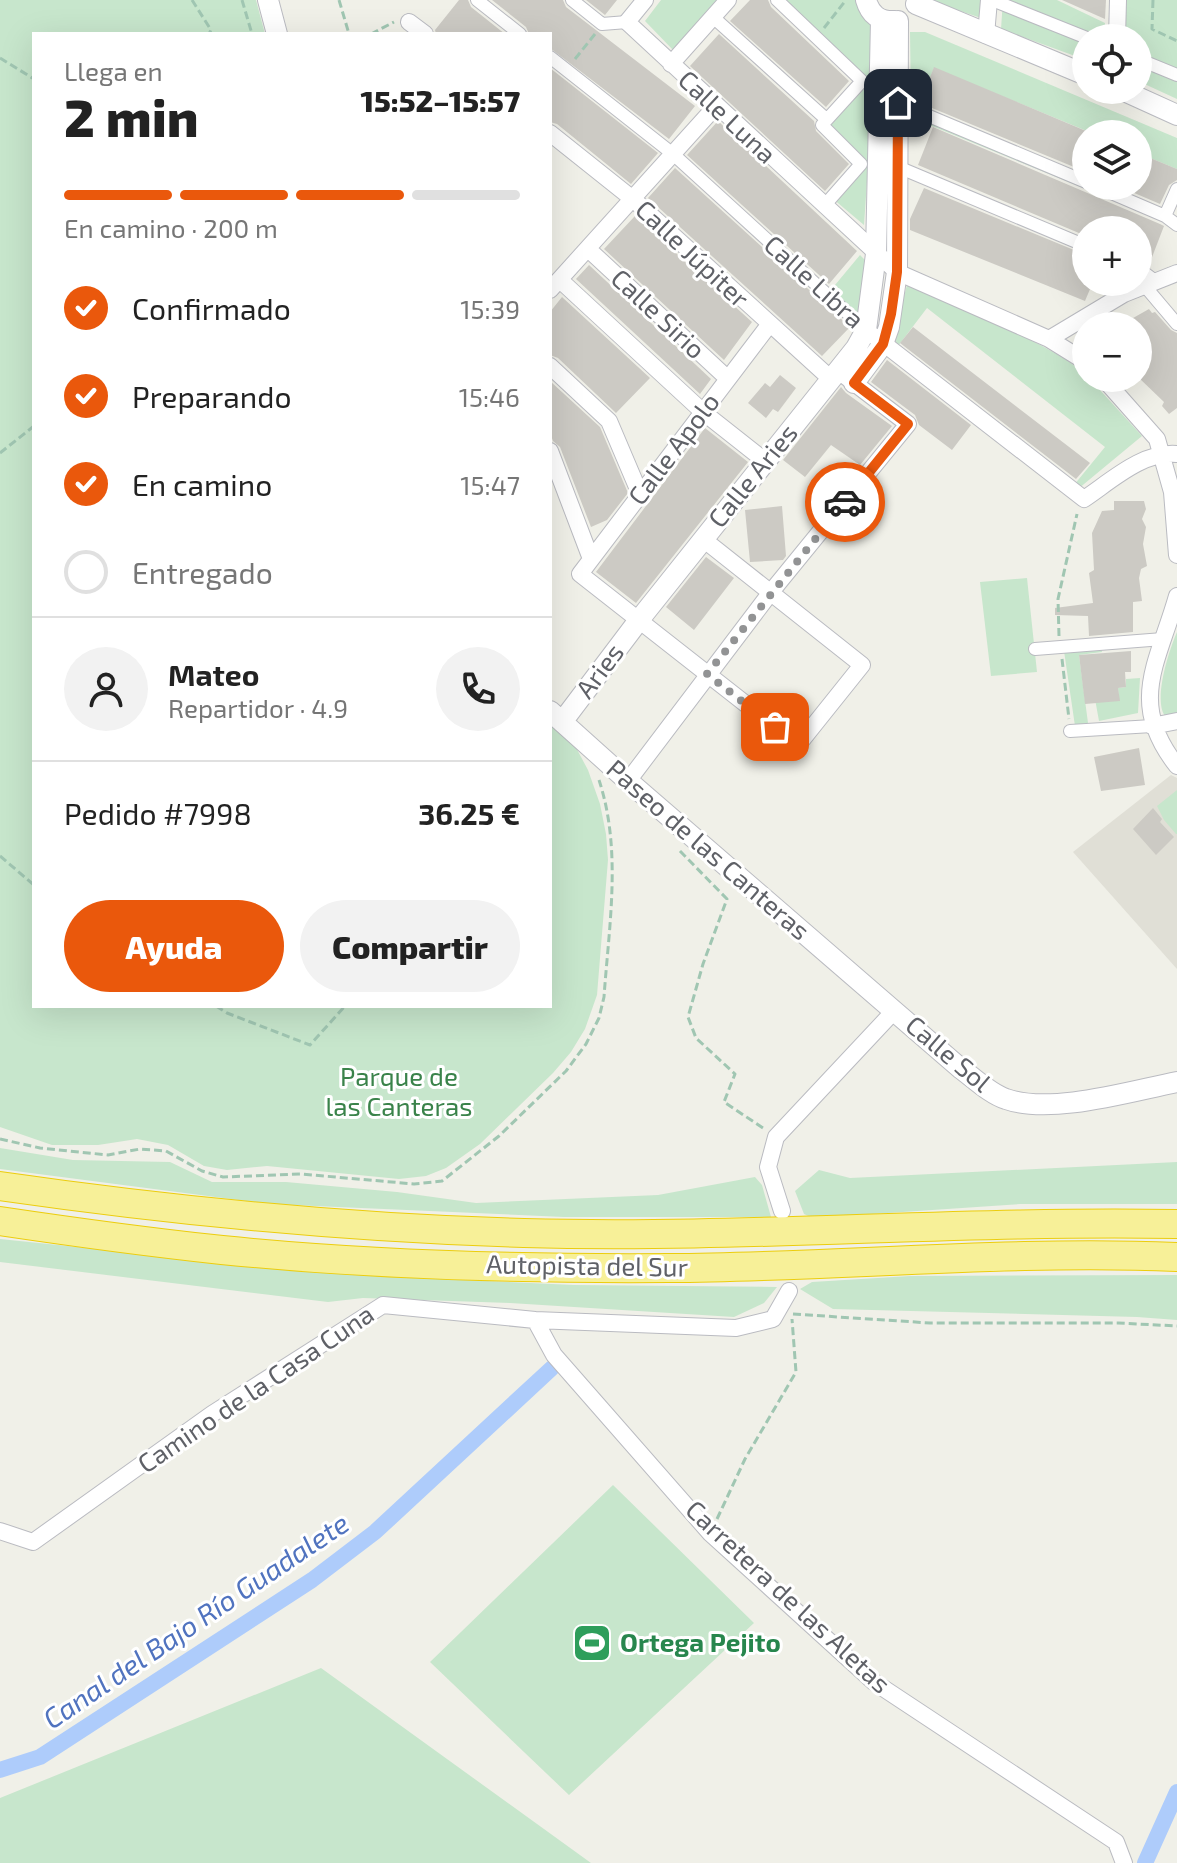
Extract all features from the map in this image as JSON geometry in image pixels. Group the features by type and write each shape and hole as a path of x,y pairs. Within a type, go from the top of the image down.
{"highway":[{"name":"Autopista del Sur","path":"0,1186 229,1215 351,1225 525,1233 798,1232 990,1223 1177,1224"},
{"name":"Autopista del Sur","path":"0,1221 223,1250 354,1260 532,1267 801,1266 989,1258 1177,1257"}],"street":[{"path":"268,0 276,32"},
{"path":"477,0 517,32"},
{"path":"572,0 602,24 627,22 645,0"},
{"path":"671,64 728,0"},
{"path":"777,0 862,81 822,125 861,164 824,206"},
{"path":"866,0 869,10 890,21 909,15 916,2 986,35 1072,69"},
{"path":"986,35 990,0 1072,32"},
{"path":"1117,24 1118,0"},
{"path":"713,17 826,119"},
{"path":"866,330 876,254 890,21"},
{"name":"Calle Aries","path":"639,620 765,461 841,378 883,344 889,327 897,272 898,103 890,21"},
{"path":"409,22 422,32"},
{"name":"Calle Luna","path":"627,22 897,272"},
{"name":"Calle Libra","path":"552,59 673,154 866,330 1084,499"},
{"path":"1152,65 1177,75"},
{"path":"898,103 1072,176"},
{"path":"1152,104 1177,115"},
{"path":"716,106 555,285 765,461"},
{"name":"Calle Júpiter","path":"552,135 634,200 769,325 908,424 771,592"},
{"path":"898,167 1072,240"},
{"path":"1165,216 1177,189"},
{"path":"1128,200 1165,216 1177,225"},
{"name":"Calle Sirio","path":"588,249 727,378"},
{"path":"897,272 1049,339 1072,353"},
{"path":"1152,282 1177,273"},
{"path":"1152,287 1177,324"},
{"path":"1049,339 1121,296"},
{"name":"Calle Apolo","path":"639,620 580,574 769,325"},
{"name":"Calle Aries","path":"841,378 866,330"},
{"path":"552,368 609,421 640,494"},
{"path":"1115,392 1170,454 1177,555"},
{"path":"1084,499 1128,471 1170,454"},
{"path":"552,456 591,559"},
{"path":"639,620 798,745 862,665 703,539"},
{"path":"628,781 771,592"},
{"path":"1177,596 1150,688 1152,726 1162,747 1177,766"},
{"name":"Aries","path":"556,716 639,620"},
{"path":"1035,649 1163,639"},
{"name":"Paseo de las Canteras","path":"556,716 868,988"},
{"path":"1070,731 1152,726 1177,721"},
{"name":"Calle Sol","path":"868,988 960,1068 1006,1099 1049,1105 1177,1082"},
{"path":"782,1211 768,1167 776,1137 895,1010"},
{"name":"Camino de la Casa Cuna","path":"0,1531 33,1542 212,1414 383,1305 535,1320 736,1328 773,1319 789,1291"},
{"name":"Carretera de las Aletas","path":"535,1320 554,1355 710,1533 874,1682 1116,1842 1124,1863"}],"path":[{"path":"192,0 210,32"},
{"path":"242,0 251,32"},
{"path":"339,0 348,32"},
{"path":"817,38 846,0"},
{"path":"1153,0 1152,29 1177,41"},
{"path":"375,32 394,22 409,22"},
{"path":"566,70 602,24"},
{"path":"0,58 32,78"},
{"path":"0,453 32,428"},
{"path":"1070,731 1058,599 1072,532 1084,499"},
{"path":"0,1139 40,1148 108,1155 140,1149 166,1151 202,1171 223,1177 301,1174 414,1184 442,1181 499,1136 566,1071 586,1044 599,1018 604,997 614,858 607,803 595,769 603,760"},
{"path":"678,848 727,899 688,1017 696,1038 735,1074 724,1102 776,1137"},
{"path":"0,856 32,883"},
{"path":"219,1008 310,1045 343,1008"},
{"path":"710,1533 745,1459 796,1372 789,1291"},
{"path":"792,1314 930,1323 1177,1326"}],"shaded area":[{"path":"1171,775 1177,778 1177,969 1073,852"}],"green space":[{"name":"Parque de las Canteras","path":"0,0 256,0 264,32 32,32 32,1008 552,1008 552,722 573,742 588,770 606,834 608,860 597,995 585,1029 553,1073 480,1144 446,1168 426,1176 399,1179 267,1166 227,1170 204,1166 168,1145 137,1139 98,1145 52,1145 0,1127"},
{"path":"661,0 718,0 673,50 645,21"},
{"path":"773,0 858,0 872,22 874,79 864,225 832,198 861,163 822,125 858,81"},
{"path":"928,0 982,0 981,18"},
{"path":"1003,0 1057,0 1105,23 1072,24 1072,55 1001,29"},
{"path":"1125,0 1177,0 1177,99 1152,87 1152,24 1124,24"},
{"path":"910,32 925,32 1072,94 1072,104 1096,104 1134,120 1072,120 1072,125 934,68 919,105 1072,170 1072,183 915,119 911,102"},
{"path":"1152,127 1177,138 1177,169 1152,159"},
{"path":"1113,200 1130,200 1159,219"},
{"path":"860,255 865,260 862,323 830,291"},
{"path":"907,285 1059,355 1072,364 1072,392 1102,392 1142,436 1078,489 1074,485 1105,447 927,308 898,346 892,341"},
{"path":"1027,578 1037,672 991,676 980,582"},
{"path":"1177,632 1177,714 1165,716 1161,687"},
{"path":"1101,647 1102,652 1079,655 1088,723 1075,726 1064,651"},
{"path":"1140,678 1138,713 1099,721 1095,699 1119,701 1118,688 1126,687 1126,679"},
{"path":"1177,790 1177,834 1176,834 1157,806"},
{"path":"0,1148 73,1160 170,1162 212,1182 286,1182 476,1203 658,1195 755,1177 762,1185 771,1217 564,1217 269,1204 0,1169"},
{"path":"1177,1162 1177,1204 1020,1204 813,1218 804,1214 795,1191 819,1170 850,1178"},
{"path":"0,1239 443,1279 574,1285 777,1287 764,1303 734,1317 510,1303 363,1298 328,1302 0,1262"},
{"path":"1177,1275 1177,1320 833,1309 800,1289 812,1282 910,1276"},
{"name":"Ortega Pejito","path":"613,1485 754,1623 569,1795 430,1662"},
{"path":"321,1668 591,1863 0,1863 0,1798"}],"building":[{"path":"459,0 468,0 471,7 502,32 436,32"},
{"path":"492,0 563,0 566,7 695,106 669,139 552,50 552,32 528,32"},
{"path":"586,0 617,0 605,15"},
{"path":"750,0 768,0 771,7 849,81 826,107 730,21"},
{"path":"1062,0 1106,0 1105,19"},
{"path":"719,34 814,121 816,131 849,164 825,191 690,66"},
{"path":"934,67 1072,125 1072,166 920,103"},
{"path":"552,70 658,153 631,184 552,123"},
{"path":"718,121 857,251 829,284 687,155"},
{"path":"933,127 1072,187 1072,200 1103,200 1141,216 1072,216 1072,230 918,165"},
{"path":"1152,159 1177,169 1177,180 1169,185 1160,204 1151,200"},
{"path":"675,168 850,327 822,356 648,198"},
{"path":"924,188 1072,249 1072,296 910,230 910,219"},
{"path":"635,216 752,322 724,360 604,249"},
{"path":"1152,221 1164,226 1152,257"},
{"path":"589,265 711,379 700,394 576,279"},
{"path":"562,297 650,378 616,413 552,356 552,310"},
{"path":"1155,312 1177,333 1177,408 1169,414 1162,406 1164,402 1152,390 1152,313"},
{"path":"913,327 1090,463 1076,479 900,343"},
{"path":"887,360 971,425 952,450 919,425 915,415 871,382"},
{"path":"780,375 796,388 778,412 773,409 766,418 748,403 765,383 770,387"},
{"path":"552,383 600,427 628,493 607,520 591,527 560,447 553,441"},
{"path":"841,387 892,426 860,465 831,445 805,477 783,460"},
{"path":"705,428 748,462 636,603 596,572"},
{"path":"1114,501 1144,501 1146,509 1142,519 1146,527 1143,544 1147,566 1141,569 1139,578 1142,601 1133,602 1133,632 1089,636 1088,616 1055,615 1055,608 1093,603 1089,573 1094,570 1092,533 1102,511 1114,510"},
{"path":"782,506 786,556 783,560 750,562 745,510"},
{"path":"706,557 734,578 694,630 666,607"},
{"path":"1131,651 1131,672 1125,672 1126,687 1118,688 1120,701 1085,704 1079,655"},
{"path":"1139,748 1145,785 1101,791 1094,757"},
{"path":"1153,808 1162,819 1160,822 1174,837 1156,855 1133,829"}],"waterway":[{"name":"Canal del Bajo Río Guadalete","path":"0,1770 40,1757 312,1580 375,1532 552,1368"},
{"path":"1145,1863 1177,1792"}],"way so far":[{"path":"775,727 707,674 845,502"}],"place":[{"name":"Ortega Pejito","path":"592,1643"}],"route":[{"path":"845,502 908,424 854,383 883,344 889,327 897,272 898,103"}]}
